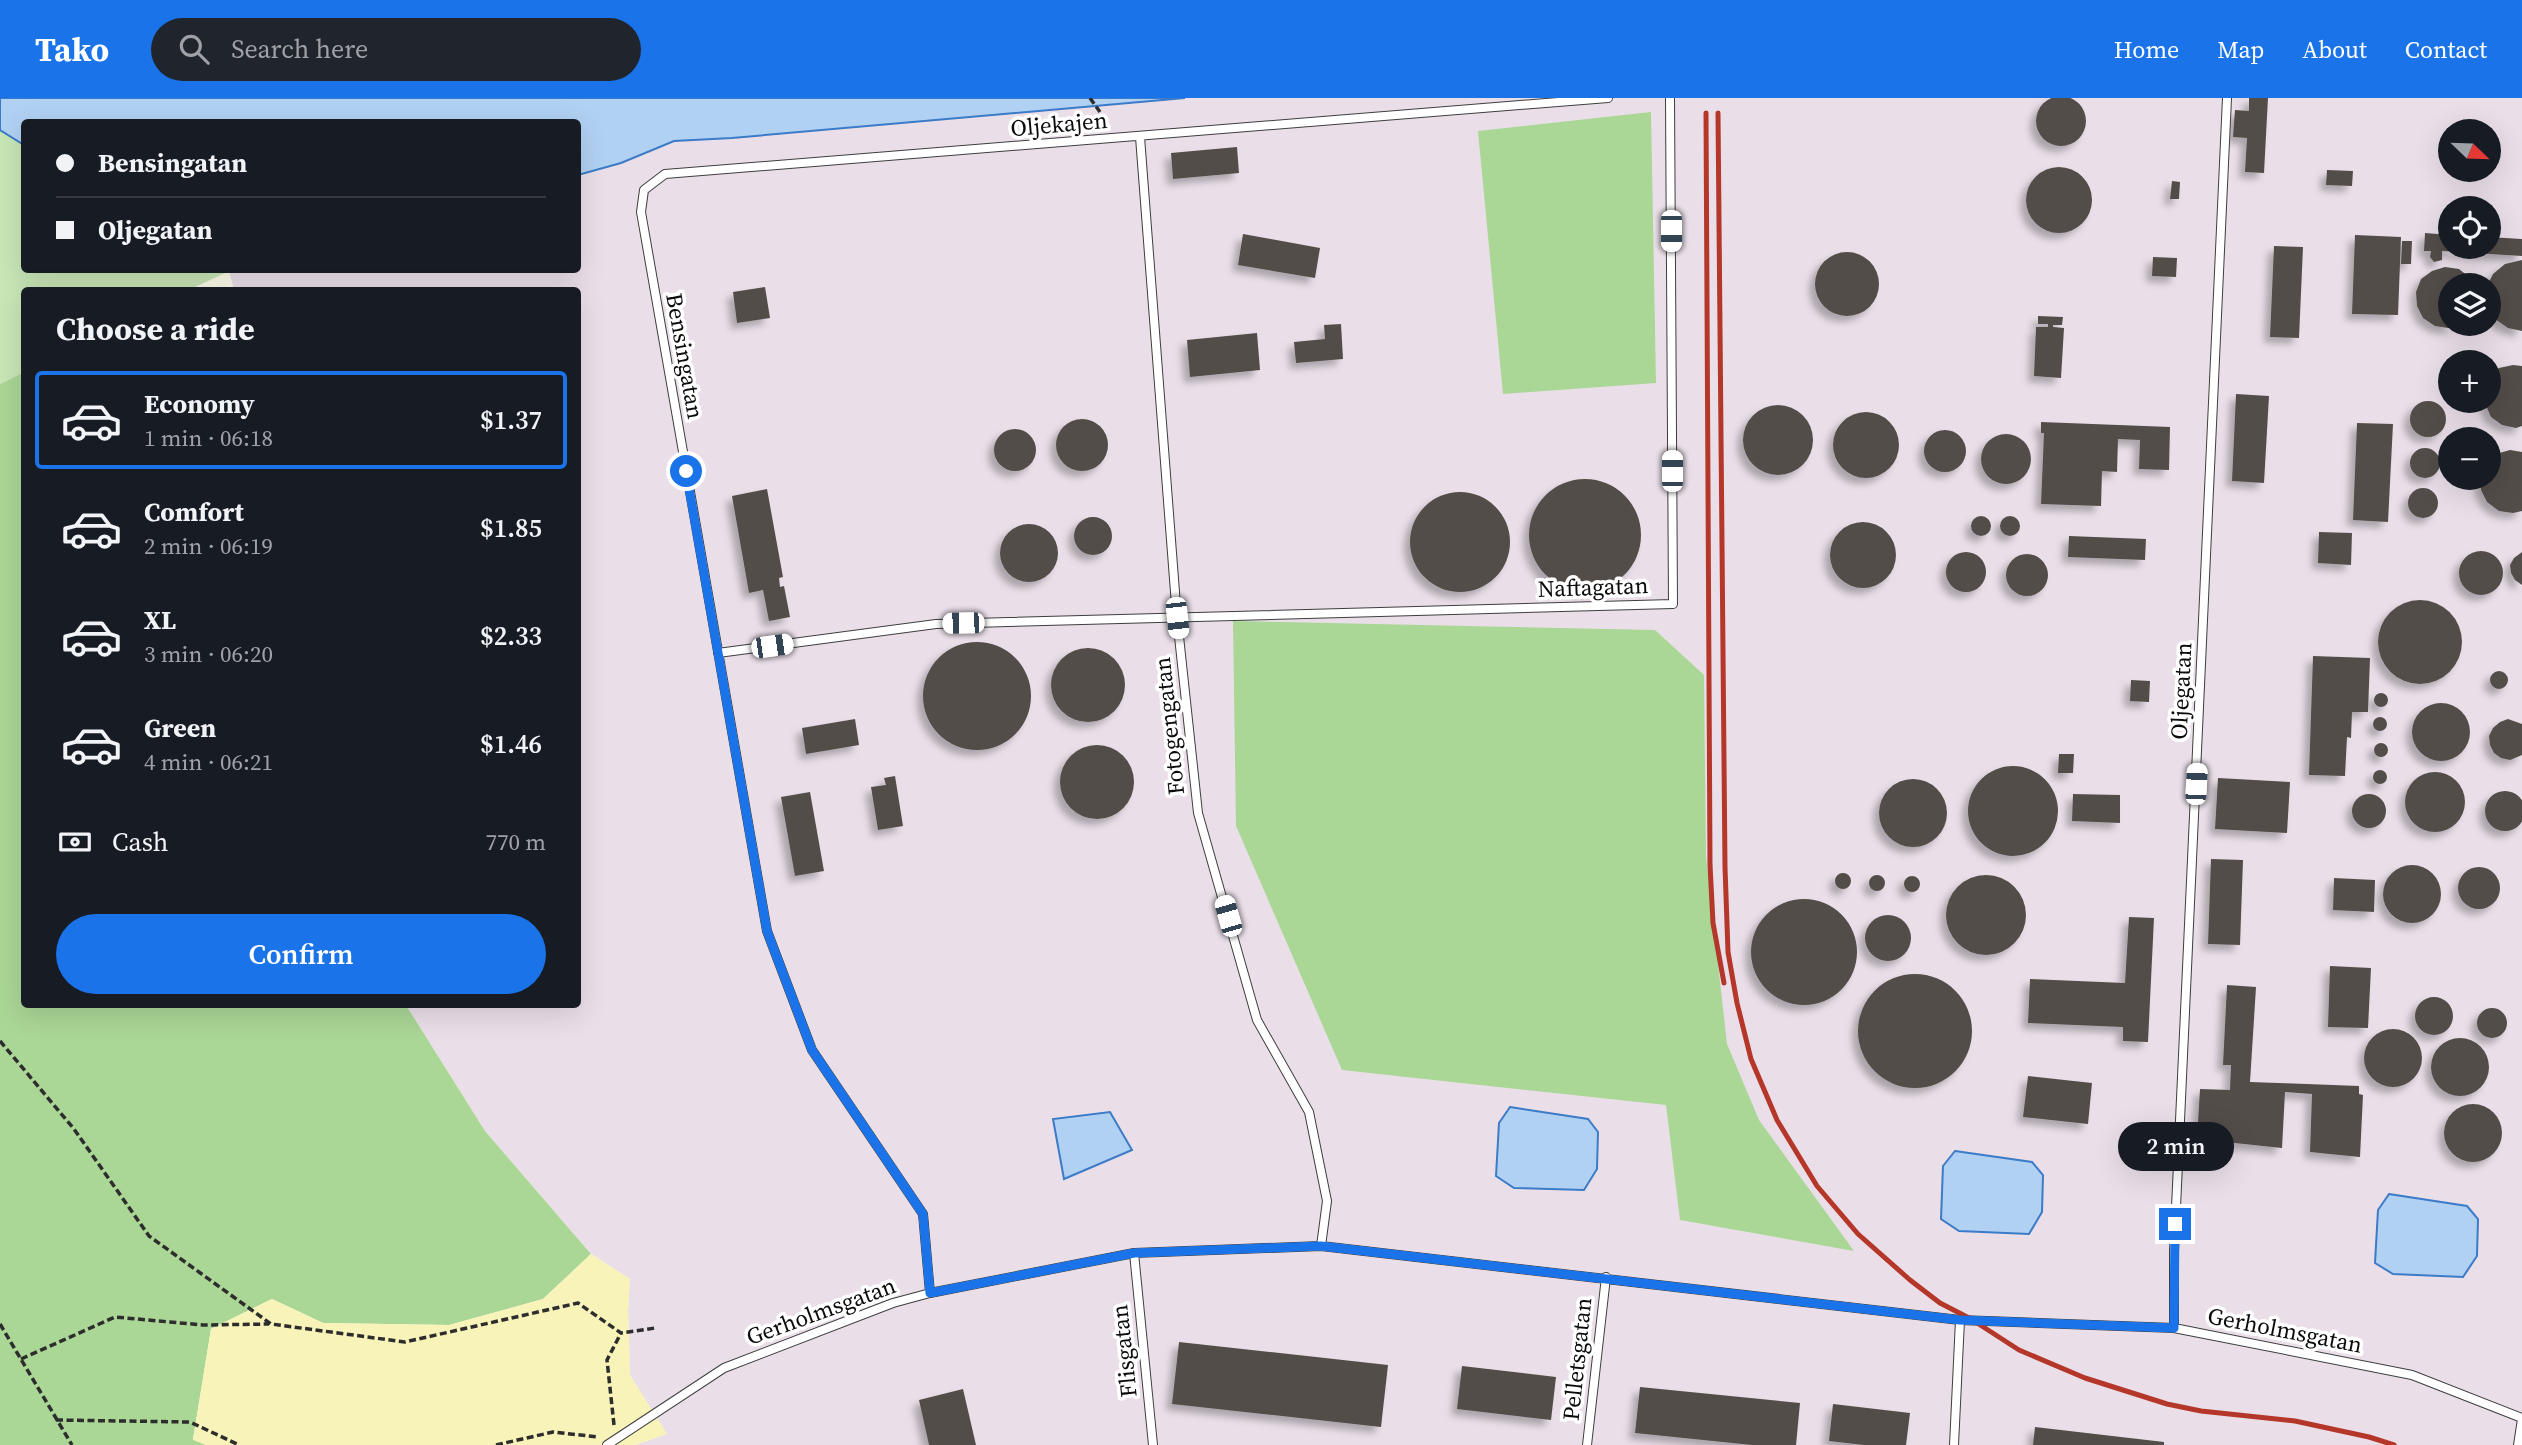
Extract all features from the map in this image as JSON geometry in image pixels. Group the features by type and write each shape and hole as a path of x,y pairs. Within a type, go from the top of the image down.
{"lane":[{"name":"Oljekajen","path":"644,190 665,174 1608,98"},
{"name":"Naftagatan","path":"1177,618 1673,604 1670,98"},
{"name":"Oljegatan","path":"2174,1328 2174,1251 2227,98"},
{"name":"Fotogengatan","path":"1140,137 1177,618 1198,813 1257,1020 1309,1112 1327,1200 1321,1246"},
{"name":"Bensingatan","path":"644,190 641,212 767,931 812,1050 923,1214 930,1293"},
{"path":"718,653 936,624 1177,618"},
{"name":"Gerholmsgatan","path":"607,1445 724,1367 893,1303 930,1293 1134,1253 1321,1246 1960,1320 2174,1328 2413,1375 2522,1418"},
{"name":"Flisgatan","path":"1134,1253 1153,1445"},
{"name":"Pelletsgatan","path":"1587,1445 1605,1278"},
{"path":"1954,1445 1960,1320"},
{"path":"2518,1445 2522,1418"}],"path":[{"path":"1090,98 1100,112"},
{"path":"0,1041 75,1129 149,1236 271,1324"},
{"path":"21,1359 115,1317 202,1325 271,1324 405,1342 578,1303 621,1333 654,1328"},
{"path":"0,1324 72,1445"},
{"path":"496,1445 553,1432 616,1439 607,1360 621,1333"},
{"path":"56,1420 190,1422 239,1445"}],"shaded area":[{"path":"1185,98 2522,98 2522,1445 635,1445 666,1434 630,1375 630,1279 591,1254 485,1131 408,1008 581,1008 581,287 233,287 230,273 581,273 581,174 621,163 674,141"}],"green space":[{"path":"1651,112 1656,383 1503,394 1478,131"},
{"path":"0,130 21,143 21,273 225,273 195,287 21,287 21,374 0,384"},
{"path":"21,374 21,1008 408,1008 485,1131 591,1254 543,1299 449,1325 323,1323 272,1299 211,1329 193,1439 206,1445 0,1445 0,384"},
{"path":"1233,621 1655,630 1704,675 1706,857 1727,1044 1759,1120 1854,1251 1680,1220 1666,1105 1342,1070 1236,826"}],"sand":[{"path":"591,1254 630,1279 630,1375 667,1434 635,1445 206,1445 193,1440 211,1329 272,1299 323,1323 449,1325 543,1299"}],"water":[{"path":"0,98 1185,98 674,141 621,163 581,174 581,119 21,119 21,143 0,130"},
{"path":"1510,1107 1588,1119 1598,1132 1597,1169 1584,1190 1514,1188 1496,1176 1499,1123"},
{"path":"1110,1112 1132,1150 1064,1179 1053,1119"},
{"path":"1955,1151 2032,1162 2043,1175 2042,1212 2029,1234 1959,1231 1941,1219 1943,1166"},
{"path":"2389,1194 2467,1206 2478,1219 2477,1256 2463,1277 2393,1274 2375,1263 2378,1210"}],"building":[{"path":"2061,96 2079,103 2086,121 2079,139 2061,146 2043,139 2036,121 2043,103"},
{"path":"2249,98 2268,98 2264,173 2245,172 2247,138 2233,137 2235,110 2249,111"},
{"path":"1237,147 1239,173 1173,179 1171,153"},
{"path":"2059,167 2072,169 2082,177 2090,187 2090,213 2082,223 2072,231 2059,233 2046,231 2036,223 2028,213 2026,200 2028,187 2036,177 2046,169"},
{"path":"2327,170 2353,171 2352,186 2326,185"},
{"path":"2172,181 2180,182 2179,199 2170,199"},
{"path":"2425,233 2438,234 2438,259 2442,260 2434,262 2430,257 2431,251 2424,251"},
{"path":"1243,234 1320,248 1315,278 1238,265"},
{"path":"2355,235 2401,237 2398,315 2352,314"},
{"path":"2501,238 2522,239 2522,256 2501,255"},
{"path":"2402,241 2412,241 2411,264 2401,264"},
{"path":"2274,246 2303,247 2299,338 2270,337"},
{"path":"1847,252 1865,258 1873,266 1879,284 1873,302 1865,310 1847,316 1829,310 1821,302 1815,284 1821,266 1829,258"},
{"path":"2153,257 2177,258 2176,277 2152,276"},
{"path":"2522,260 2522,331 2501,323 2501,273 2494,273 2505,264"},
{"path":"2445,267 2459,269 2464,273 2438,273 2438,326 2423,318 2417,306 2416,292 2421,279 2432,271"},
{"path":"765,287 770,318 737,323 733,292"},
{"path":"2038,316 2063,317 2062,325 2053,325 2064,328 2061,378 2034,376 2036,327 2048,327 2048,324 2038,324"},
{"path":"1341,324 1343,359 1296,363 1294,342 1325,339 1324,325"},
{"path":"1257,333 1260,370 1190,377 1187,340"},
{"path":"2522,366 2522,426 2516,428 2502,425 2489,413 2501,413 2501,368"},
{"path":"2236,394 2269,396 2264,483 2232,481"},
{"path":"2421,402 2435,402 2438,404 2438,413 2445,413 2445,426 2438,427 2438,434 2435,436 2421,436 2411,426 2411,412"},
{"path":"1778,405 1803,415 1813,440 1803,465 1778,475 1753,465 1743,440 1753,415"},
{"path":"1872,412 1890,421 1897,432 1897,458 1890,469 1879,476 1860,478 1842,469 1835,458 1833,439 1842,421 1853,414"},
{"path":"1082,419 1092,421 1100,427 1106,435 1106,455 1100,463 1092,469 1082,471 1072,469 1064,463 1058,455 1056,445 1058,435 1064,427 1072,421"},
{"path":"2041,422 2170,427 2169,470 2139,469 2140,440 2118,439 2117,472 2102,471 2101,506 2041,504 2044,433 2041,433"},
{"path":"2357,423 2393,424 2388,522 2353,520"},
{"path":"1015,429 1030,435 1036,450 1030,465 1015,471 1000,465 994,450 1000,435"},
{"path":"1945,430 1960,436 1966,451 1960,466 1945,472 1930,466 1924,451 1930,436"},
{"path":"2006,434 2024,441 2031,459 2024,477 2006,484 1988,477 1981,459 1988,441"},
{"path":"2419,449 2431,449 2438,456 2438,470 2431,477 2419,477 2411,469 2411,457"},
{"path":"2510,450 2522,452 2522,511 2499,511 2487,502 2481,490 2501,490 2501,453"},
{"path":"1585,479 1606,484 1624,496 1636,514 1641,535 1636,556 1624,574 1606,586 1585,591 1564,586 1546,574 1534,556 1529,535 1534,514 1546,496 1564,484"},
{"path":"2423,488 2429,489 2437,497 2437,509 2429,517 2423,518 2417,517 2409,509 2408,503 2409,497 2417,489"},
{"path":"767,489 783,577 779,578 780,587 784,586 790,617 769,621 763,590 749,593 732,496"},
{"path":"1460,492 1479,496 1495,507 1506,523 1510,542 1506,561 1495,577 1479,588 1460,592 1441,588 1425,577 1414,561 1410,542 1414,523 1425,507 1441,496"},
{"path":"1977,516 1985,516 1991,526 1985,536 1977,536 1971,530 1971,522"},
{"path":"2006,516 2014,516 2020,526 2014,536 2006,536 2000,530 2000,522"},
{"path":"1093,517 1106,523 1112,536 1106,549 1093,555 1080,549 1074,536 1080,523"},
{"path":"1857,522 1869,522 1881,527 1891,537 1896,555 1894,568 1881,583 1869,588 1857,588 1845,583 1835,573 1830,561 1830,549 1835,537 1845,527"},
{"path":"1029,524 1040,526 1053,537 1058,553 1056,564 1045,577 1029,582 1018,580 1005,569 1000,553 1002,542 1013,529"},
{"path":"2319,532 2352,533 2351,565 2318,563"},
{"path":"2069,536 2146,539 2145,560 2068,557"},
{"path":"2481,551 2497,557 2503,573 2497,589 2481,595 2465,589 2459,573 2465,557"},
{"path":"1966,552 1974,553 1980,558 1985,564 1985,580 1980,586 1974,591 1966,592 1958,591 1952,586 1947,580 1946,572 1947,564 1952,558 1958,553"},
{"path":"2522,552 2522,585 2515,580 2510,565"},
{"path":"2027,554 2042,560 2048,575 2042,590 2027,596 2012,590 2006,575 2012,560"},
{"path":"2420,600 2436,603 2450,612 2459,626 2462,642 2459,658 2450,672 2436,681 2420,684 2404,681 2390,672 2381,658 2378,642 2381,626 2390,612 2404,603"},
{"path":"977,642 998,646 1015,658 1027,675 1031,696 1027,717 1015,734 998,746 977,750 956,746 939,734 927,717 923,696 927,675 939,658 956,646"},
{"path":"1088,648 1109,654 1119,664 1125,685 1119,706 1109,716 1088,722 1067,716 1057,706 1051,685 1057,664 1067,654"},
{"path":"2313,656 2370,658 2368,712 2352,712 2351,738 2347,737 2345,776 2309,775"},
{"path":"2499,671 2505,674 2508,680 2505,686 2499,689 2493,686 2490,680 2493,674"},
{"path":"2131,680 2150,681 2149,702 2130,701"},
{"path":"2378,693 2384,693 2388,700 2384,707 2378,707 2374,703 2374,697"},
{"path":"2441,703 2457,708 2465,716 2470,732 2465,748 2457,756 2441,761 2425,756 2417,748 2412,732 2417,716 2425,708"},
{"path":"2377,717 2383,717 2387,724 2383,731 2377,731 2373,727 2373,721"},
{"path":"855,719 859,745 806,754 802,728"},
{"path":"2508,719 2522,724 2522,755 2510,760 2494,753 2489,736 2493,728"},
{"path":"2378,743 2384,743 2388,750 2384,757 2378,757 2374,753 2374,747"},
{"path":"1097,745 1118,751 1128,761 1134,782 1128,803 1118,813 1097,819 1076,813 1066,803 1060,782 1066,761 1076,751"},
{"path":"2059,754 2074,754 2073,773 2058,773"},
{"path":"2013,766 2030,769 2045,779 2055,794 2058,811 2055,828 2045,843 2030,853 2013,856 1996,853 1981,843 1971,828 1968,811 1971,794 1981,779 1996,769"},
{"path":"2377,770 2383,770 2387,777 2383,784 2377,784 2373,780 2373,774"},
{"path":"2435,772 2456,781 2465,802 2456,823 2435,832 2414,823 2405,802 2414,781"},
{"path":"895,776 903,826 878,830 871,787 886,785 884,778"},
{"path":"2218,778 2290,782 2287,833 2215,829"},
{"path":"1913,779 1926,782 1937,789 1944,800 1947,813 1944,826 1937,837 1926,844 1913,847 1900,844 1889,837 1882,826 1879,813 1882,800 1889,789 1900,782"},
{"path":"2505,791 2519,797 2523,803 2523,819 2519,825 2505,831 2491,825 2485,811 2491,797"},
{"path":"810,792 824,871 795,876 781,797"},
{"path":"2073,794 2120,795 2120,823 2072,821"},
{"path":"2369,794 2381,799 2386,811 2381,823 2369,828 2357,823 2352,811 2357,799"},
{"path":"2211,859 2243,860 2240,945 2208,944"},
{"path":"2412,865 2433,873 2441,894 2433,915 2412,923 2391,915 2383,894 2391,873"},
{"path":"2479,867 2494,873 2500,888 2494,903 2479,909 2464,903 2458,888 2464,873"},
{"path":"1840,873 1846,873 1851,881 1849,887 1840,889 1835,884 1835,878"},
{"path":"1874,875 1880,875 1885,883 1883,889 1874,891 1869,886 1869,880"},
{"path":"1986,875 2001,878 2014,887 2023,900 2026,915 2023,930 2014,943 2001,952 1986,955 1971,952 1958,943 1949,930 1946,915 1949,900 1958,887 1971,878"},
{"path":"1909,876 1915,876 1920,884 1918,890 1909,892 1904,887 1904,881"},
{"path":"2334,878 2375,880 2374,912 2333,910"},
{"path":"1804,899 1824,903 1842,914 1853,932 1857,952 1853,972 1842,990 1824,1001 1804,1005 1784,1001 1766,990 1755,972 1751,952 1755,932 1766,914 1784,903"},
{"path":"1888,915 1904,922 1911,938 1904,954 1888,961 1872,954 1865,938 1872,922"},
{"path":"2129,917 2154,918 2148,1042 2123,1041 2123,1027 2028,1023 2030,979 2125,983"},
{"path":"2330,966 2371,968 2368,1028 2328,1027"},
{"path":"1915,974 1937,978 1947,983 1963,999 1968,1009 1972,1031 1968,1053 1963,1063 1947,1079 1937,1084 1915,1088 1893,1084 1883,1079 1867,1063 1862,1053 1858,1031 1862,1009 1867,999 1883,983 1893,978"},
{"path":"2227,985 2256,987 2250,1082 2359,1086 2359,1094 2363,1095 2360,1157 2310,1152 2312,1094 2285,1092 2282,1148 2197,1139 2200,1089 2230,1090 2231,1065 2223,1065"},
{"path":"2434,997 2448,1002 2453,1016 2448,1030 2434,1035 2420,1030 2415,1016 2420,1002"},
{"path":"2492,1008 2503,1012 2507,1023 2503,1034 2492,1038 2481,1034 2477,1023 2481,1012"},
{"path":"2393,1029 2414,1037 2422,1058 2414,1079 2393,1087 2372,1079 2364,1058 2372,1037"},
{"path":"2460,1038 2481,1046 2489,1067 2481,1088 2460,1096 2439,1088 2431,1067 2439,1046"},
{"path":"2028,1076 2092,1083 2088,1124 2023,1117"},
{"path":"2473,1104 2489,1109 2497,1117 2502,1133 2497,1149 2489,1157 2473,1162 2457,1157 2449,1149 2444,1133 2449,1117 2457,1109"},
{"path":"1179,1342 1388,1365 1381,1427 1172,1404"},
{"path":"1462,1366 1556,1377 1551,1420 1457,1409"},
{"path":"1640,1387 1800,1403 1796,1445 1752,1445 1635,1433"},
{"path":"963,1389 976,1445 929,1445 919,1400"},
{"path":"1833,1404 1910,1413 1906,1445 1864,1445 1829,1441"},
{"path":"2035,1427 2164,1442 2164,1445 2033,1445"}],"railway":[{"path":"1706,113 1710,865 1713,923 1724,983"},
{"path":"1718,113 1728,952 1751,1059 1777,1120 1817,1186 1858,1234 1940,1303 2019,1350 2085,1378 2167,1404 2201,1411 2295,1421 2394,1445"}],"route":[{"path":"686,471 767,931 812,1050 923,1214 930,1293 1134,1253 1321,1246 1960,1320 2174,1328 2175,1224"}]}
